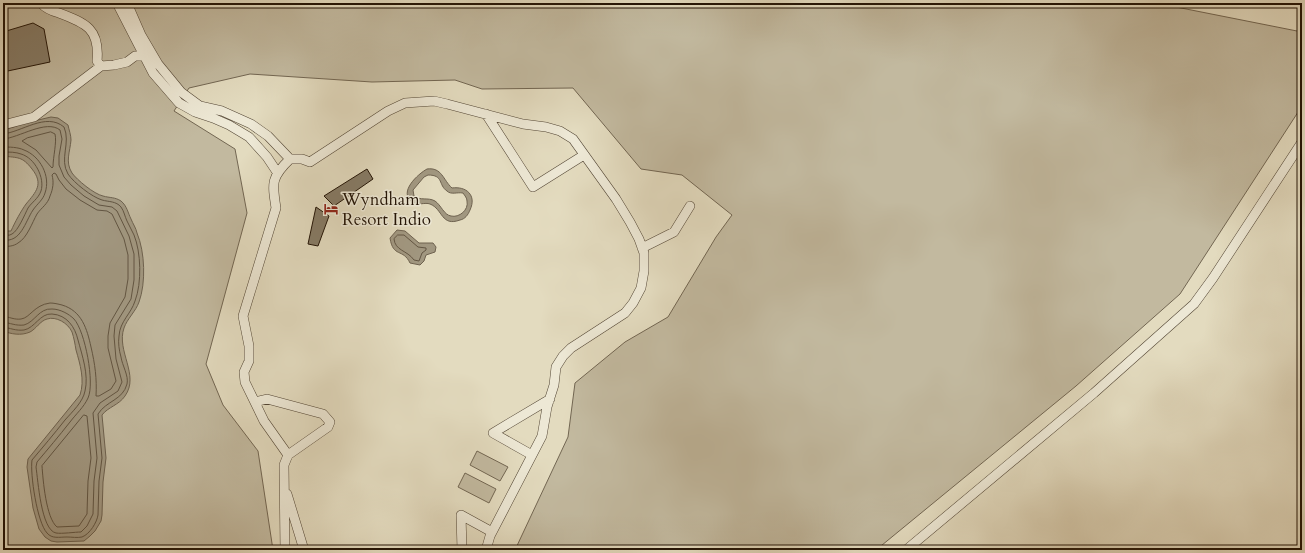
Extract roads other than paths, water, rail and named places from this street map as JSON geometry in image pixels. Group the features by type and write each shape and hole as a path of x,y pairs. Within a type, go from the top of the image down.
{"street":[{"path":"41,3 46,8 78,20 88,26 94,34 98,48 97,61 101,66"},
{"path":"117,3 148,55 158,64 181,92 200,106 222,111 251,124 268,136 290,159 310,162 388,111 405,103 434,101 523,124 546,127 560,131 573,139 630,222 639,239 644,253 642,288 634,303 625,313 571,348 563,356 556,367 554,385 547,407 542,436 492,532 486,550"},
{"path":"127,3 141,35 153,73 179,103 195,112 229,125 249,137 267,157 277,172"},
{"path":"3,125 34,117 101,66 127,62 135,56 148,55"},
{"path":"486,114 533,187 584,155"},
{"path":"906,550 1094,393 1194,304 1213,278 1302,142"},
{"path":"288,455 264,421 245,382 244,372 249,361 249,346 243,316 276,208 274,179 277,172 290,159"},
{"path":"642,248 674,232 690,206"},
{"path":"255,402 267,398 323,414 330,422 328,427 288,455 284,466 285,550"},
{"path":"532,455 494,433 550,399"},
{"path":"284,482 304,550"},
{"path":"462,550 461,515 492,532"}],"water":[{"path":"51,117 58,118 68,125 71,140 68,157 70,169 74,176 95,193 115,198 125,205 137,231 142,249 144,268 143,286 138,305 125,325 122,337 129,371 129,388 123,399 102,415 106,458 101,521 95,531 84,541 57,542 51,541 45,537 39,529 33,508 27,467 28,459 80,395 82,384 81,372 72,332 68,326 54,318 45,320 32,331 27,333 16,334 3,331 3,231 11,231 22,210 33,196 37,188 38,179 32,169 19,158 3,156 3,130"},
{"path":"427,169 436,170 452,188 462,188 469,193 472,200 472,205 465,218 454,222 449,221 434,206 430,204 414,203 408,198 408,188 423,171","holes":["433,175 439,178 444,189 452,193 463,193 467,199 467,204 463,213 457,216 449,215 444,212 435,201 414,196 413,190 424,177"]},
{"path":"397,230 405,231 419,243 433,243 436,247 435,252 426,255 424,261 420,265 410,263 407,258 393,248 391,244 390,238"}],"place":[{"name":"Wyndham Resort Indio","path":"331,209"}]}
